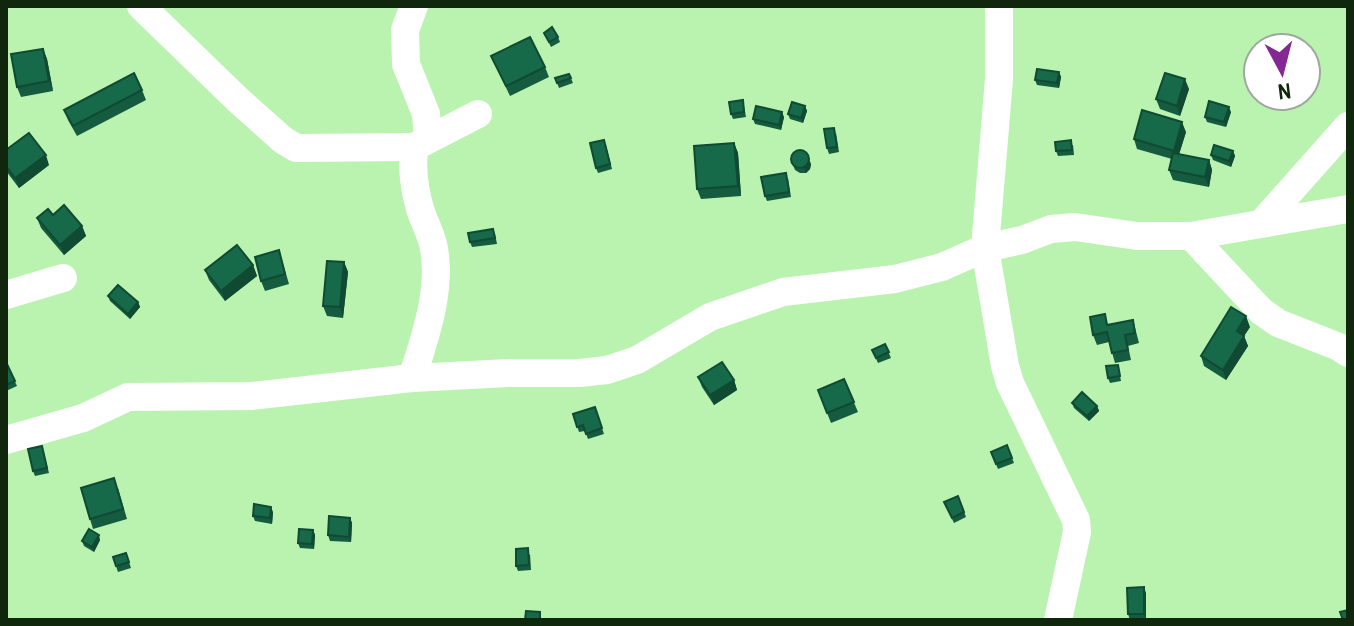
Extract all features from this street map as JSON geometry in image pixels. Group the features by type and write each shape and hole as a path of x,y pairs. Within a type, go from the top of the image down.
{"street":[{"path":"141,6 237,99 296,148 421,143 478,114"},
{"path":"412,378 426,335 435,268 433,244 412,174 426,114 406,64 405,30 414,6"},
{"path":"999,6 999,79 985,248 1007,374 1076,520 1077,532 1058,620"},
{"path":"1261,224 1348,126"},
{"path":"6,440 83,418 128,397 252,396 412,378 607,370 637,360 710,317 783,292 895,279 942,267 985,248 1022,240 1051,229 1075,227 1137,236 1191,236 1348,209"},
{"path":"1191,236 1261,311 1278,323 1348,353"},
{"path":"6,295 63,278"}],"building":[{"path":"552,27 558,37 549,42 544,33"},
{"path":"530,37 545,67 506,86 491,56"},
{"path":"43,49 49,81 17,87 11,54"},
{"path":"1037,69 1059,72 1057,83 1035,80"},
{"path":"134,73 142,90 73,126 64,110"},
{"path":"1165,73 1185,79 1177,106 1156,99"},
{"path":"569,74 571,78 557,83 555,78"},
{"path":"743,100 744,112 731,114 729,102"},
{"path":"1209,101 1229,107 1224,122 1205,117"},
{"path":"792,102 805,106 801,118 788,114"},
{"path":"756,106 782,112 779,125 753,119"},
{"path":"1142,110 1182,122 1174,151 1134,139"},
{"path":"834,128 837,147 827,148 824,129"},
{"path":"29,133 46,155 15,178 6,166 6,150"},
{"path":"604,140 610,164 596,168 590,143"},
{"path":"1071,140 1072,150 1056,151 1055,142"},
{"path":"734,143 738,186 697,189 694,146"},
{"path":"1214,145 1233,151 1229,161 1211,155"},
{"path":"800,150 809,159 800,168 791,159"},
{"path":"1173,153 1209,160 1205,177 1169,170"},
{"path":"786,173 789,192 765,196 761,177"},
{"path":"64,205 82,226 60,245 37,218 48,209 53,215"},
{"path":"493,229 495,238 470,242 468,233"},
{"path":"237,245 253,265 221,291 205,270"},
{"path":"279,250 285,274 261,281 255,257"},
{"path":"327,261 344,262 340,307 323,306"},
{"path":"118,285 138,302 128,314 108,296"},
{"path":"1231,307 1246,316 1237,331 1244,336 1223,370 1201,356"},
{"path":"1105,314 1107,325 1133,320 1135,333 1125,335 1128,350 1112,353 1107,332 1093,335 1090,317"},
{"path":"885,344 889,352 876,358 872,350"},
{"path":"6,362 15,381 6,385"},
{"path":"722,362 734,380 710,395 698,377"},
{"path":"1118,365 1120,376 1108,378 1106,366"},
{"path":"844,379 854,402 827,413 818,390"},
{"path":"1082,392 1097,406 1087,416 1072,403"},
{"path":"595,407 602,428 586,434 583,425 577,427 573,414"},
{"path":"1007,445 1012,458 996,464 991,452"},
{"path":"42,446 47,468 33,471 28,449"},
{"path":"114,478 123,509 90,519 81,488"},
{"path":"958,496 964,512 952,518 944,502"},
{"path":"254,504 271,507 270,518 253,516"},
{"path":"329,516 350,518 349,537 328,535"},
{"path":"89,529 99,535 92,547 82,541"},
{"path":"299,529 313,530 312,544 298,543"},
{"path":"528,548 529,565 516,566 516,549"},
{"path":"126,553 129,562 116,566 113,557"},
{"path":"1144,587 1144,614 1128,614 1127,588"},
{"path":"1348,610 1348,620 1343,620 1340,612"},
{"path":"526,611 540,612 540,620 525,620"}]}
